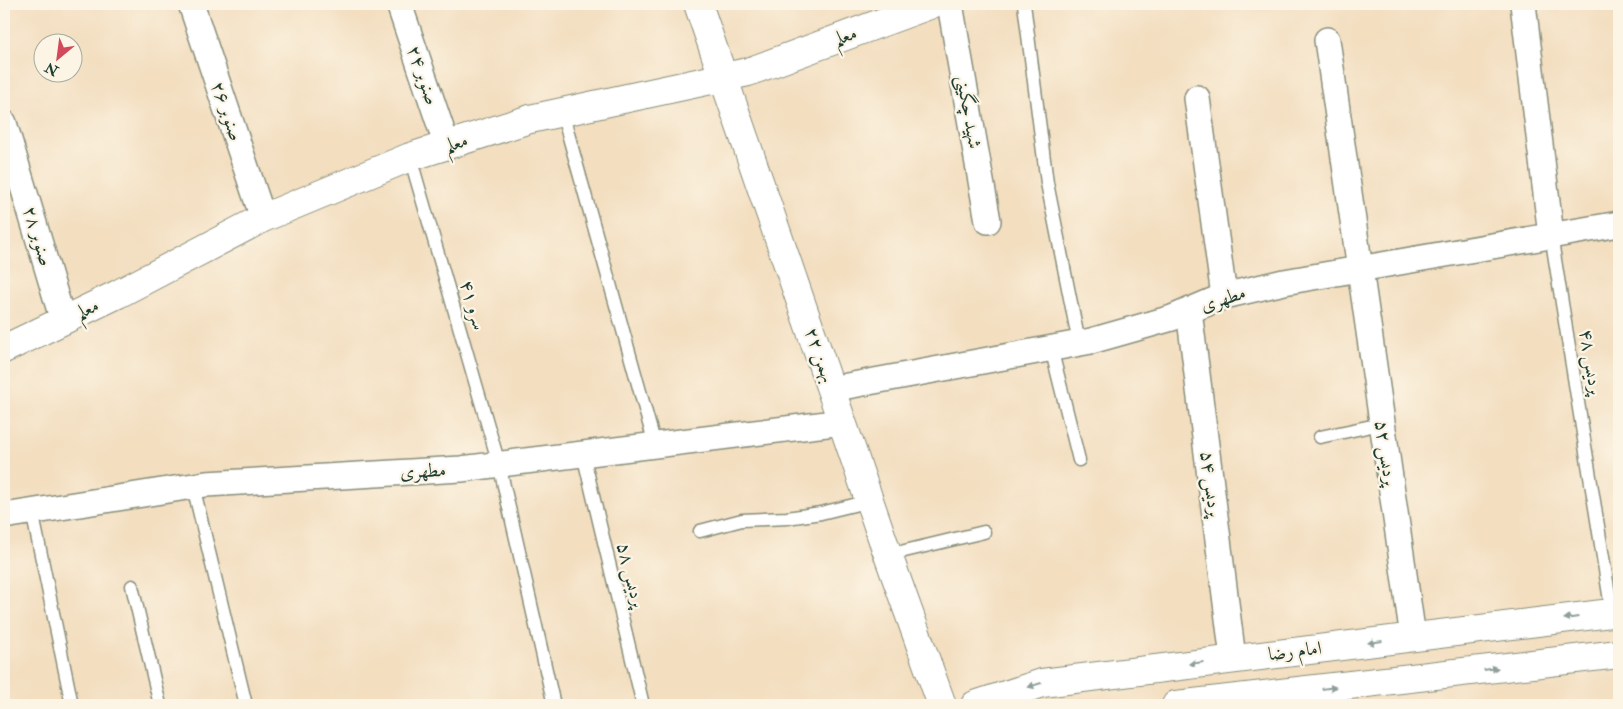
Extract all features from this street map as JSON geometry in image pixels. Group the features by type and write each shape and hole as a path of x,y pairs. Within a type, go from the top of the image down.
{"main road":[{"name":"۲۲ بهمن","path":"698,4 888,555 942,705"},
{"name":"معلم","path":"4,349 118,294 263,218 410,157 530,119 748,72 898,10 932,4"},
{"name":"امام رضا","path":"975,705 1042,683 1233,658 1616,613"},
{"path":"1176,705 1619,654"}],"street":[{"name":"صنوبر ۲۶","path":"191,4 263,218"},
{"name":"صنوبر ۲۴","path":"399,4 447,146"},
{"name":"شهید چگینی","path":"950,4 988,220"},
{"path":"1523,4 1551,235"},
{"name":"پردیس ۵۲","path":"1327,40 1412,637"},
{"path":"1197,98 1224,296"},
{"name":"صنوبر ۲۸","path":"4,123 63,321"},
{"name":"مطهری","path":"832,389 1079,343 1172,318 1224,296 1284,282 1619,224"},
{"name":"پردیس ۵۴","path":"1188,310 1233,658"},
{"name":"مطهری","path":"4,516 193,486 461,469 843,422"}],"lane":[{"path":"1024,4 1047,183 1079,343"},
{"path":"562,112 655,445"},
{"name":"سرو ۴۱","path":"410,157 499,464 554,705"},
{"name":"پردیس ۴۸","path":"1551,235 1616,613"},
{"path":"1051,348 1079,460"},
{"path":"1320,437 1381,424"},
{"name":"پردیس ۵۸","path":"583,454 643,705"},
{"path":"193,486 246,705"},
{"path":"700,531 742,520 787,518 821,513 870,501"},
{"path":"32,512 72,705"},
{"path":"888,555 984,532"},
{"path":"132,586 160,705"}]}
